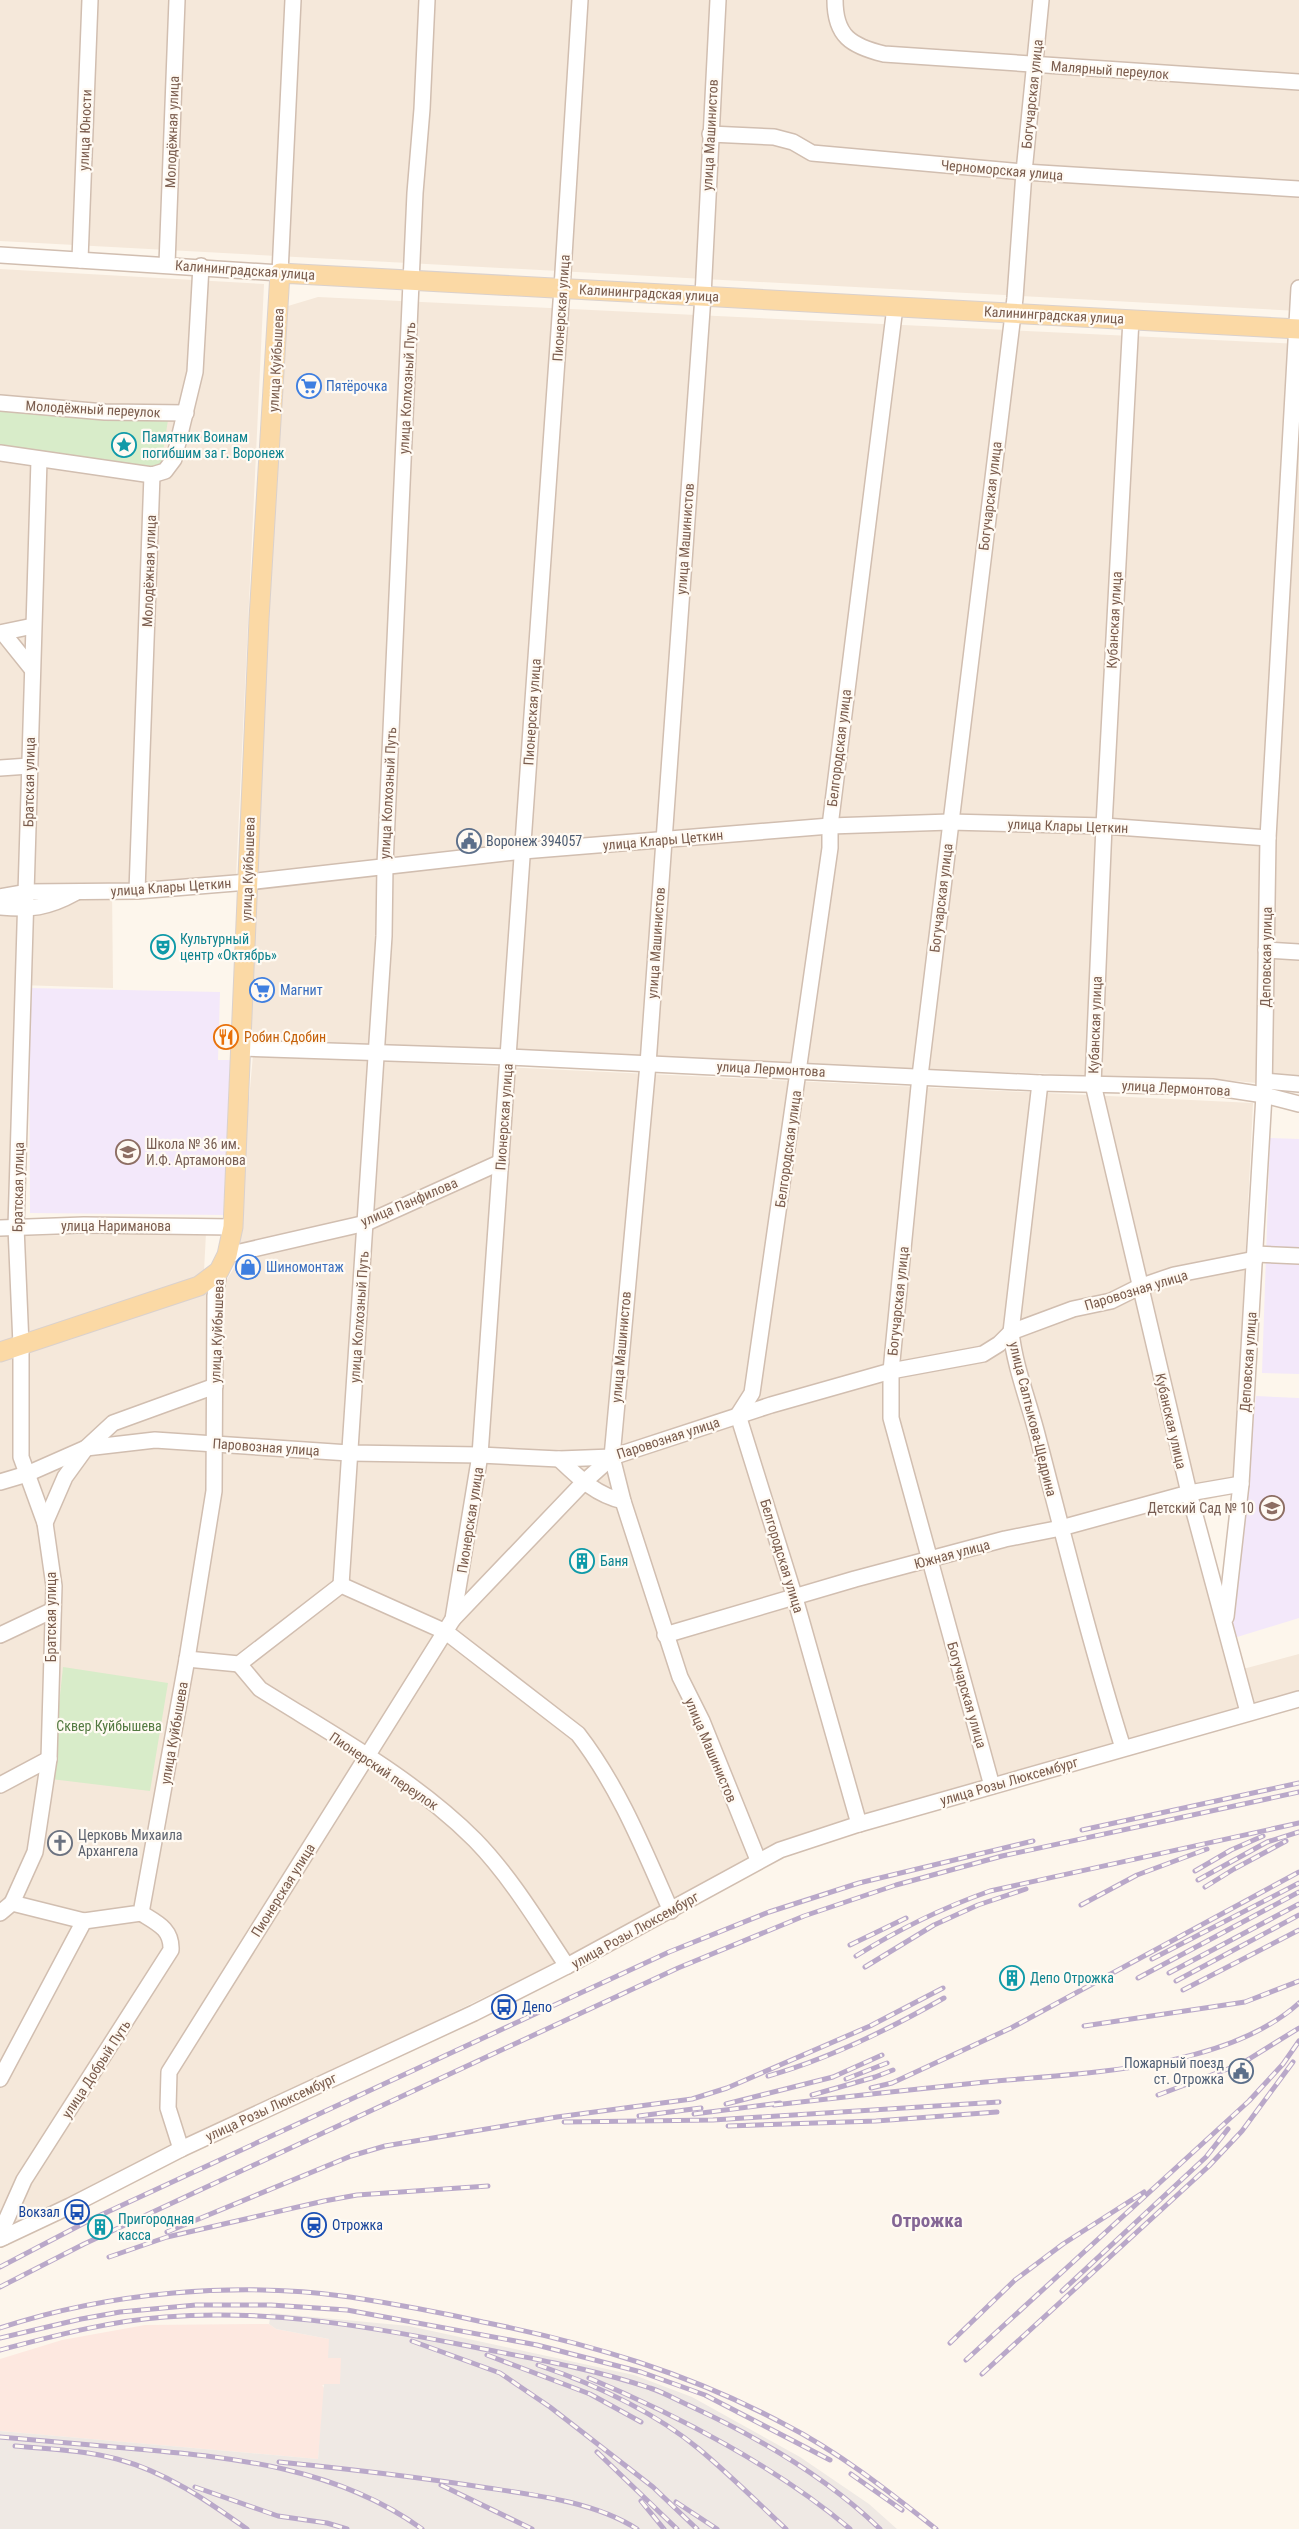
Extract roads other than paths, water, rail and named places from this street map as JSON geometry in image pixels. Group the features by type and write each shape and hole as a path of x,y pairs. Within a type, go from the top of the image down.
{"main road":[{"name":"Калининградская улица","path":"280,273 1298,329"},
{"name":"улица Куйбышева","path":"223,1263 233,1227 259,619 280,273"},
{"name":"улица Панфилова","path":"0,1352 200,1286 223,1263"}],"street":[{"name":"улица Юности","path":"80,260 90,0"},
{"name":"Молодёжная улица","path":"167,264 177,0"},
{"name":"улица Куйбышева","path":"280,273 293,0"},
{"name":"улица Колхозный Путь","path":"341,1585 384,936 385,865 427,0"},
{"name":"Пионерская улица","path":"181,2149 168,2108 169,2072 449,1625 480,1455 562,288 580,0"},
{"name":"улица Машинистов","path":"718,0 703,296 648,1064 612,1457 623,1501 680,1677 702,1722 758,1860"},
{"name":"Малярный переулок","path":"835,0 837,21 845,36 861,49 884,54 1035,66 1299,82"},
{"name":"Богучарская улица","path":"992,1786 963,1686 932,1561 891,1418 891,1371 920,1076 1013,312 1024,172 1041,0"},
{"name":"Черноморская улица","path":"710,134 774,137 793,142 812,153 1024,172 1299,189"},
{"name":"Калининградская улица","path":"0,255 201,266 280,273"},
{"path":"0,452 39,460 152,475 165,471 174,459 195,372 201,266"},
{"name":"Деповская улица","path":"1224,1626 1241,1484 1255,1257 1264,1088 1268,838 1299,288"},
{"name":"Белгородская улица","path":"859,1824 795,1598 738,1415 752,1393 800,1070 830,848 830,826 895,307"},
{"name":"Кубанская улица","path":"1131,319 1104,826 1093,1084 1139,1287 1189,1493 1248,1712"},
{"name":"Молодёжный переулок","path":"0,403 106,412 186,413"},
{"name":"Братская улица","path":"6,1908 35,1852 49,1759 54,1586 45,1523 21,1457 16,1227 39,460"},
{"name":"Молодёжная улица","path":"137,892 152,475"},
{"path":"32,669 2,633 33,626"},
{"path":"0,768 29,766"},
{"name":"улица Клары Цеткин","path":"0,897 27,892 137,892 248,882 385,865 523,851 830,826 950,822 1104,826 1268,838"},
{"path":"0,907 26,909 56,904 77,892"},
{"path":"1266,950 1299,952"},
{"name":"улица Лермонтова","path":"242,1048 800,1070 1040,1082 1264,1088 1299,1104"},
{"name":"улица Салтыкова-Щедрина","path":"1040,1082 1011,1332 1013,1354 1032,1413 1061,1528 1123,1748"},
{"path":"1264,1088 1299,1084"},
{"name":"улица Панфилова","path":"223,1263 366,1223 501,1162"},
{"name":"улица Нариманова","path":"0,1228 145,1225 233,1227"},
{"name":"Паровозная улица","path":"0,1481 27,1474 86,1448 155,1440 350,1453 480,1455 559,1460 612,1457 770,1405 891,1371 983,1354 999,1344 1011,1332 1072,1309 1111,1301 1139,1287 1174,1276 1255,1257 1299,1256"},
{"name":"улица Куйбышева","path":"141,1913 187,1659 214,1491 215,1296 223,1263"},
{"path":"200,1286 209,1289 215,1296"},
{"path":"45,1523 65,1477 86,1448 114,1423 215,1386"},
{"path":"752,1393 770,1405"},
{"path":"0,1481 21,1457"},
{"path":"449,1625 584,1482 612,1457"},
{"path":"559,1460 584,1482 607,1497 623,1501"},
{"name":"Южная улица","path":"666,1635 855,1579 932,1561 1005,1539 1061,1528 1189,1493 1241,1484"},
{"path":"187,1659 238,1664 341,1585 449,1625 578,1734 595,1755 615,1790 671,1911"},
{"path":"0,1635 52,1610"},
{"name":"Пионерский переулок","path":"238,1664 260,1688 428,1798 475,1841 504,1874 567,1966"},
{"name":"улица Розы Люксембург","path":"2,2238 70,2206 181,2149 465,2017 671,1911 758,1860 801,1841 1299,1699"},
{"path":"0,1785 49,1759"},
{"path":"6,1908 84,1921 141,1913"},
{"name":"улица Добрый Путь","path":"2,2238 4,2226 24,2180 171,1950 172,1939 168,1931 141,1913"},
{"path":"0,2079 84,1921"}],"railway":[{"path":"1082,1830 1299,1783"},
{"path":"0,2287 84,2244 678,1968 804,1916 896,1885 1002,1856 1299,1792"},
{"path":"856,1956 921,1920 990,1891 1299,1823"},
{"path":"1198,1880 1267,1842 1299,1832"},
{"path":"1195,1871 1231,1850 1263,1836"},
{"path":"0,2267 90,2220 669,1952 769,1912 859,1883 1033,1841"},
{"path":"1205,1887 1286,1841"},
{"path":"1081,1905 1137,1875 1207,1849"},
{"path":"871,2088 892,2083 1011,2028 1299,1872"},
{"path":"1152,1959 1299,1883"},
{"path":"865,1967 934,1925 978,1905 1026,1889"},
{"path":"1138,1978 1299,1892"},
{"path":"1169,1973 1299,1904"},
{"path":"1176,1981 1299,1915"},
{"path":"850,1945 906,1918"},
{"path":"1183,1990 1299,1930"},
{"path":"1084,2026 1245,2002 1299,1981"},
{"path":"167,2232 351,2156 385,2146 557,2117 692,2099 727,2088 870,2026 943,1988"},
{"path":"768,2076 837,2052 902,2021 944,1998"},
{"path":"774,2105 1107,2071 1150,2064 1192,2055 1232,2042 1268,2025 1299,2003"},
{"path":"1158,2095 1241,2064 1299,2028"},
{"path":"966,2360 1249,2101 1283,2064 1299,2041"},
{"path":"726,2104 833,2077 882,2055"},
{"path":"982,2374 1209,2166 1242,2131 1293,2062"},
{"path":"846,2079 887,2063"},
{"path":"812,2095 893,2070"},
{"path":"564,2122 713,2120 999,2102"},
{"path":"694,2114 780,2103"},
{"path":"639,2116 701,2108"},
{"path":"728,2126 876,2121 997,2112"},
{"path":"1062,2291 1206,2157 1228,2129"},
{"path":"109,2257 167,2237 324,2201 357,2195 488,2186"},
{"path":"950,2343 1015,2280 1063,2244 1144,2192"},
{"path":"0,2328 42,2316 129,2298 218,2290 263,2290 307,2292 350,2297 417,2308 522,2330 637,2362 675,2375 748,2406 804,2435 844,2460 936,2529"},
{"path":"0,2338 120,2312 196,2305 271,2305 347,2310 537,2345 641,2372 705,2395 830,2460"},
{"path":"0,2350 123,2322 165,2317 239,2315 312,2320 349,2325 555,2363 603,2374 655,2390 714,2417 764,2444 813,2475 837,2492 880,2529"},
{"path":"412,2341 500,2373 550,2407 653,2487 697,2529"},
{"path":"487,2355 590,2394 641,2422"},
{"path":"538,2365 622,2400 681,2435 732,2478 786,2529"},
{"path":"589,2378 657,2408 725,2444 791,2484 850,2529"},
{"path":"0,2437 212,2457 286,2470 321,2479 356,2492 390,2508 422,2529"},
{"path":"15,2446 92,2454 117,2459 152,2471 185,2488 247,2529"},
{"path":"597,2452 677,2529"},
{"path":"279,2462 357,2470 545,2497 603,2512 637,2529"},
{"path":"851,2474 902,2510"},
{"path":"441,2485 532,2529"},
{"path":"195,2487 278,2516 327,2523 347,2529"},
{"path":"641,2501 664,2529"},
{"path":"676,2502 717,2529"}],"place":[{"name":"Пятёрочка","path":"309,386"},
{"name":"Памятник Воинам погибшим за г. Воронеж","path":"124,445"},
{"name":"Воронеж 394057","path":"469,841"},
{"name":"Культурный центр «Октябрь»","path":"163,947"},
{"name":"Магнит","path":"262,990"},
{"name":"Робин Сдобин","path":"226,1037"},
{"name":"Школа № 36 им. И.Ф. Артамонова","path":"128,1152"},
{"name":"Шиномонтаж","path":"248,1267"},
{"name":"Детский Сад № 10","path":"1272,1508"},
{"name":"Баня","path":"582,1561"},
{"name":"Церковь Михаила Архангела","path":"60,1843"},
{"name":"Депо Отрожка","path":"1012,1978"},
{"name":"Депо","path":"504,2007"},
{"name":"Пожарный поезд ст. Отрожка","path":"1241,2071"},
{"name":"Вокзал","path":"77,2212"},
{"name":"Отрожка","path":"314,2225"},
{"name":"Пригородная касса","path":"100,2227"}],"district":[{"name":"Отрожка","path":"927,2220"}],"park label":[{"name":"Сквер Куйбышева","path":"109,1726"}]}
